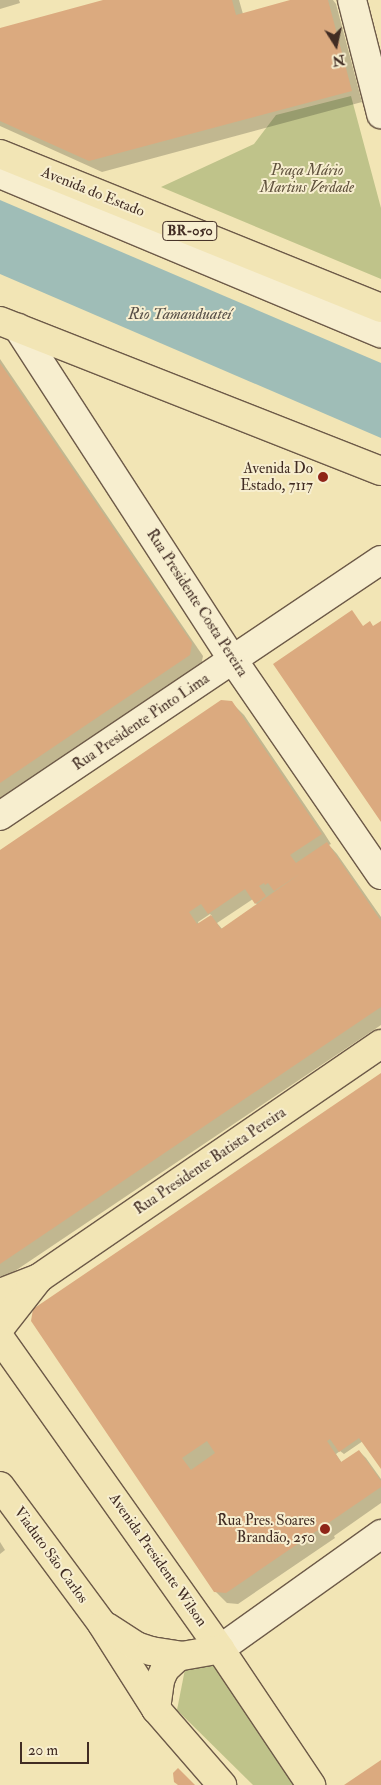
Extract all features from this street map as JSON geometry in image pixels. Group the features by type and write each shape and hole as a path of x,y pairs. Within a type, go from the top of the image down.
{"main road":[{"name":"Avenida do Estado","path":"0,154 381,308"},
{"path":"9,324 381,471"},
{"name":"Rua Presidente Batista Pereira","path":"0,1294 39,1278 381,1044"},
{"name":"Rua Presidente Batista Pereira","path":"0,1328 39,1278"},
{"name":"Avenida Presidente Wilson","path":"0,1338 220,1649 311,1785"},
{"name":"Viaduto São Carlos","path":"0,1486 102,1624"},
{"path":"102,1624 136,1646 152,1652 178,1656 204,1654 220,1649"},
{"path":"102,1624 156,1710 222,1785"},
{"path":"156,1710 160,1680 165,1669 178,1656"}],"street":[{"path":"352,0 381,114"},
{"path":"0,174 381,333"},
{"name":"Rua Presidente Costa Pereira","path":"9,324 233,660 381,875"},
{"name":"Rua Presidente Pinto Lima","path":"0,816 381,560"},
{"path":"220,1649 381,1534"}],"green space":[{"name":"Praça Mário Martins Verdade","path":"351,96 381,208 381,279 161,187 254,144 276,115"},
{"path":"216,1663 302,1785 253,1785 177,1710 186,1664"}],"water":[{"name":"Rio Tamanduateí","path":"0,200 381,363 381,438 0,274"}],"building":[{"path":"103,0 232,0 236,15 290,0 328,0 352,91 89,161 0,121 0,28"},
{"path":"0,363 192,643 190,655 0,783"},
{"path":"352,610 363,626 370,621 373,626 381,621 381,822 273,664"},
{"path":"221,700 232,701 322,834 290,855 296,863 327,842 381,921 381,1007 0,1264 0,850","holes":["301,873 221,929 211,915 197,924 189,912 201,904 208,914 245,889 255,904 266,896 259,886 268,883 274,891"]},
{"path":"381,1073 381,1469 359,1438 339,1452 330,1439 327,1441 341,1462 359,1450 381,1481 381,1487 226,1593 214,1592 31,1321 33,1309","holes":["207,1441 215,1453 191,1470 182,1458"]},
{"path":"381,1760 381,1785 344,1785"},
{"path":"178,1768 195,1785 178,1785 174,1782 173,1773"}],"place":[{"name":"Avenida Do Estado, 7117","path":"323,477"},
{"name":"Rua Pres. Soares Brandão, 250","path":"325,1529"}]}
